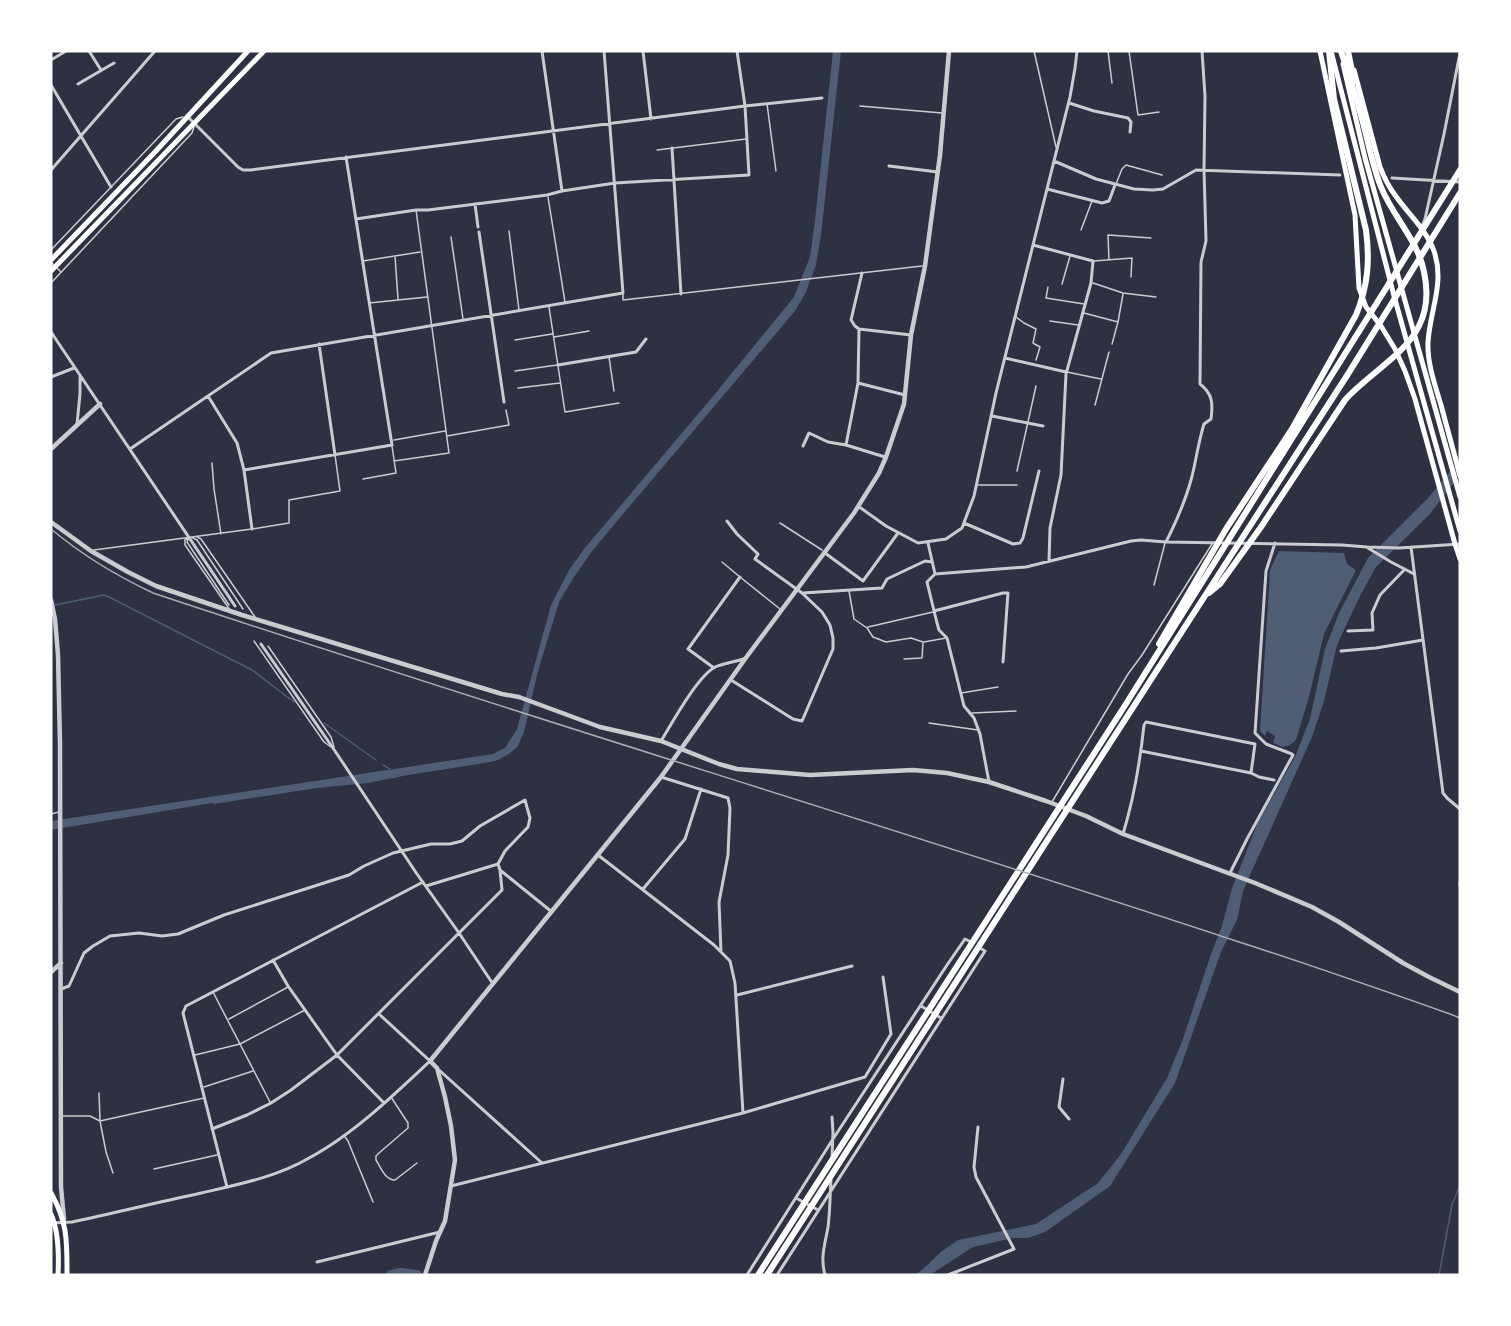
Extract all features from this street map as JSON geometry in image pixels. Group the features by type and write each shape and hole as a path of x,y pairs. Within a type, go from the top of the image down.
{"highway":[{"path":"1124,707 1226,529 1292,429 1362,301 1366,283 1368,248 1366,230 1334,99 1330,51"},
{"path":"1204,597 1220,584 1261,527 1345,400 1401,350 1412,338 1423,315 1426,293 1424,271 1411,238 1380,185 1359,108 1340,51"},
{"path":"1349,51 1359,108"},
{"path":"758,1275 1124,707 1460,170"},
{"path":"767,1275 1348,374 1460,193"}],"main road":[{"path":"51,261 248,51"},
{"path":"51,272 264,51"},
{"path":"1320,51 1355,215 1359,288 1366,307 1381,326 1405,371 1460,559"},
{"path":"1330,51 1388,273 1460,531"},
{"path":"1340,51 1365,158 1459,494"},
{"path":"1349,51 1386,182 1421,227 1434,250 1439,268 1438,291 1429,334 1429,350 1433,378 1460,476"},
{"path":"51,1193 64,1222 67,1275"},
{"path":"51,1214 59,1260 58,1275"}],"street":[{"path":"51,60 66,51"},
{"path":"89,51 101,70"},
{"path":"51,171 154,51"},
{"path":"542,51 562,191"},
{"path":"130,449 271,353 623,293 604,51"},
{"path":"643,51 651,119"},
{"path":"356,219 548,195 615,183 749,176 745,106 737,51"},
{"path":"53,1223 72,1222 273,1175 309,1158 344,1136 430,1061 661,777 858,506 879,473 886,457 904,404 911,335 926,266 938,172 949,51"},
{"path":"858,506 886,526 918,543 946,539 962,528 977,485 1005,358 1068,102 1077,51"},
{"path":"1166,542 1191,479 1204,424 1211,419 1212,407 1211,396 1200,384 1201,262 1206,241 1205,96 1202,51"},
{"path":"1421,227 1425,219 1460,53"},
{"path":"78,84 114,63"},
{"path":"51,85 111,187"},
{"path":"187,116 243,170 822,98"},
{"path":"1068,102 1094,111 1128,118 1131,122 1130,132"},
{"path":"672,148 681,294"},
{"path":"244,470 391,443 346,157"},
{"path":"1054,161 1096,180 1134,189 1153,190 1163,189 1196,170 1204,169 1340,175"},
{"path":"889,166 938,172"},
{"path":"1392,178 1460,182"},
{"path":"1047,189 1102,203 1109,201 1115,185"},
{"path":"475,204 504,402"},
{"path":"1033,245 1093,261 1091,283 1066,372 1061,475 1050,528 1049,561"},
{"path":"862,273 850,320 859,329 911,335"},
{"path":"846,445 858,383 859,329"},
{"path":"51,332 190,537 233,610"},
{"path":"558,365 636,352 646,339"},
{"path":"319,344 335,455"},
{"path":"1005,358 1066,372"},
{"path":"51,377 75,368"},
{"path":"76,425 80,375"},
{"path":"858,383 905,395"},
{"path":"208,396 237,443 244,470 252,529"},
{"path":"51,449 100,404"},
{"path":"992,416 1042,426"},
{"path":"802,446 809,433 828,442 886,457"},
{"path":"964,523 1013,544 1020,543 1040,471"},
{"path":"727,521 758,554 755,559 802,593 822,612 830,625 834,638 833,649 802,721 793,719 731,680"},
{"path":"51,522 128,573 156,586 519,698 600,727 661,741 718,764 737,769 810,776 913,770 947,772 989,782 1049,802 1124,834 1312,907 1339,921 1403,963 1460,992"},
{"path":"824,552 863,581 898,533"},
{"path":"989,782 979,730 974,718 964,706 947,638 939,630 934,611 927,582 935,574 1026,567 1141,540 1342,545 1372,548 1457,544"},
{"path":"928,543 935,574"},
{"path":"1233,875 1247,839 1293,755 1266,744 1255,733 1266,571 1275,543"},
{"path":"1411,547 1443,793 1460,809"},
{"path":"1372,548 1386,559 1414,574"},
{"path":"802,593 882,588 887,579 925,561 932,562"},
{"path":"1348,631 1373,630 1372,613 1380,595 1405,569"},
{"path":"714,668 688,649 740,577"},
{"path":"934,611 1008,593 1003,662"},
{"path":"51,600 58,655 61,1187 64,1222"},
{"path":"1341,651 1423,640"},
{"path":"261,644 493,984"},
{"path":"661,741 688,696 714,668 745,659"},
{"path":"1124,834 1133,800 1146,722 1255,744 1251,773"},
{"path":"1141,751 1251,773 1274,780"},
{"path":"661,777 728,798 730,808 728,855 719,902 721,952"},
{"path":"644,889 685,839 701,789"},
{"path":"61,989 69,986 84,953 110,936 139,933 162,936 178,934 224,915 349,875 393,853 431,844 450,844 462,841 480,826 525,800 530,818 528,827 505,851 498,864 426,886"},
{"path":"598,855 644,889 730,961 736,995 743,1113"},
{"path":"212,1129 271,1103 338,1055 502,890 498,864"},
{"path":"500,870 552,912"},
{"path":"227,1187 183,1012 186,1006 423,882"},
{"path":"747,1275 833,1139 965,939 985,951 777,1275"},
{"path":"273,960 288,987 338,1055 384,1102"},
{"path":"51,972 61,963"},
{"path":"736,995 852,966"},
{"path":"451,1186 743,1113 865,1077 891,1034 883,977"},
{"path":"921,1006 941,1018"},
{"path":"379,1014 542,1163"},
{"path":"425,1275 436,1240 445,1221 455,1160 451,1126 437,1068"},
{"path":"1063,1079 1059,1107 1069,1119"},
{"path":"871,1081 893,1093"},
{"path":"825,1275 822,1251 828,1227 832,1117"},
{"path":"948,1275 1014,1249 976,1177 974,1167 978,1127"},
{"path":"796,1198 818,1210"},
{"path":"317,1262 440,1232"}],"lane":[{"path":"1034,51 1056,148"},
{"path":"1108,51 1112,83"},
{"path":"1129,51 1138,115 1159,112"},
{"path":"767,104 776,171"},
{"path":"860,106 944,113"},
{"path":"51,250 176,119 187,116"},
{"path":"51,284 192,133 195,124"},
{"path":"657,150 747,139"},
{"path":"1115,185 1126,165 1162,175"},
{"path":"548,195 565,303"},
{"path":"1081,230 1092,200"},
{"path":"394,461 449,453 416,210"},
{"path":"508,231 519,311"},
{"path":"1109,260 1108,235 1151,238"},
{"path":"451,237 464,320"},
{"path":"363,261 421,252"},
{"path":"1062,284 1070,255"},
{"path":"395,256 399,300"},
{"path":"1093,261 1132,258 1131,277"},
{"path":"51,261 62,272"},
{"path":"623,293 623,300 926,266"},
{"path":"51,272 57,278"},
{"path":"1091,283 1123,293 1156,297"},
{"path":"1048,287 1046,298 1085,304"},
{"path":"1112,344 1123,293"},
{"path":"369,303 428,297"},
{"path":"549,306 565,412 620,403"},
{"path":"1083,312 1118,322"},
{"path":"1015,316 1036,329 1033,343 1040,347 1036,360"},
{"path":"1050,321 1079,325"},
{"path":"515,340 588,331"},
{"path":"1095,405 1109,352"},
{"path":"609,357 614,391"},
{"path":"515,371 558,365"},
{"path":"1066,372 1102,379"},
{"path":"518,388 561,383"},
{"path":"1017,471 1036,386"},
{"path":"447,436 509,425 506,410"},
{"path":"363,479 396,473 391,443 446,430"},
{"path":"91,550 221,534 288,523 289,500 340,491 335,455"},
{"path":"212,464 221,534"},
{"path":"977,485 1017,485"},
{"path":"780,523 824,552"},
{"path":"190,537 187,542 229,605"},
{"path":"190,537 196,540 243,609"},
{"path":"233,610 185,545 185,540 190,537 201,539 254,618"},
{"path":"1154,585 1166,542"},
{"path":"1049,802 1213,543"},
{"path":"722,562 782,610"},
{"path":"849,590 854,619 867,627 873,637 886,642 911,638 923,642 947,638"},
{"path":"867,627 934,611"},
{"path":"254,642 324,742 335,751"},
{"path":"904,659 922,658 923,642"},
{"path":"268,646 330,737 335,751"},
{"path":"960,693 998,687"},
{"path":"970,713 1016,711"},
{"path":"929,723 979,730"},
{"path":"51,814 60,812"},
{"path":"227,1020 288,987"},
{"path":"213,992 271,1103"},
{"path":"195,1055 240,1044 306,1010"},
{"path":"202,1087 254,1071"},
{"path":"99,1093 100,1121 113,1173"},
{"path":"391,1097 408,1123 408,1128 379,1153 376,1160 387,1178 391,1180 395,1180 417,1163"},
{"path":"61,1116 90,1116 100,1121 205,1098"},
{"path":"344,1136 374,1202"},
{"path":"154,1169 218,1155"}],"water":[{"path":"833,51 841,51 821,235 816,265 806,292 795,311 593,550 574,577 559,602 538,671 524,732 518,746 498,760 485,763 368,783 212,803 51,830 51,821 493,754 505,748 517,729 551,605 569,570 794,297 810,257"},
{"path":"1460,460 1460,475 1429,515 1376,567 1360,596 1337,645 1324,701 1312,737 1243,891 1237,920 1221,952 1175,1083 1110,1186 1045,1232 1028,1238 1013,1238 973,1247 930,1275 915,1275 958,1240 1036,1224 1098,1183 1121,1154 1167,1078 1183,1039 1222,926 1232,888 1258,822 1295,757 1310,719 1325,649 1339,613 1368,558 1428,498"},
{"path":"1279,551 1344,553 1347,564 1356,570 1324,634 1296,740 1283,747 1273,743 1275,736 1267,731 1265,736 1260,731 1270,570"}],"waterway":[{"path":"55,605 104,595 109,597 252,670 294,702"},
{"path":"324,723 376,760"},
{"path":"383,765 390,769"},
{"path":"1439,1275 1452,1205 1460,1185"},
{"path":"391,1275 401,1273 417,1275"}],"railway":[{"path":"51,529 100,564 153,593 1101,897 1460,1018"}]}
